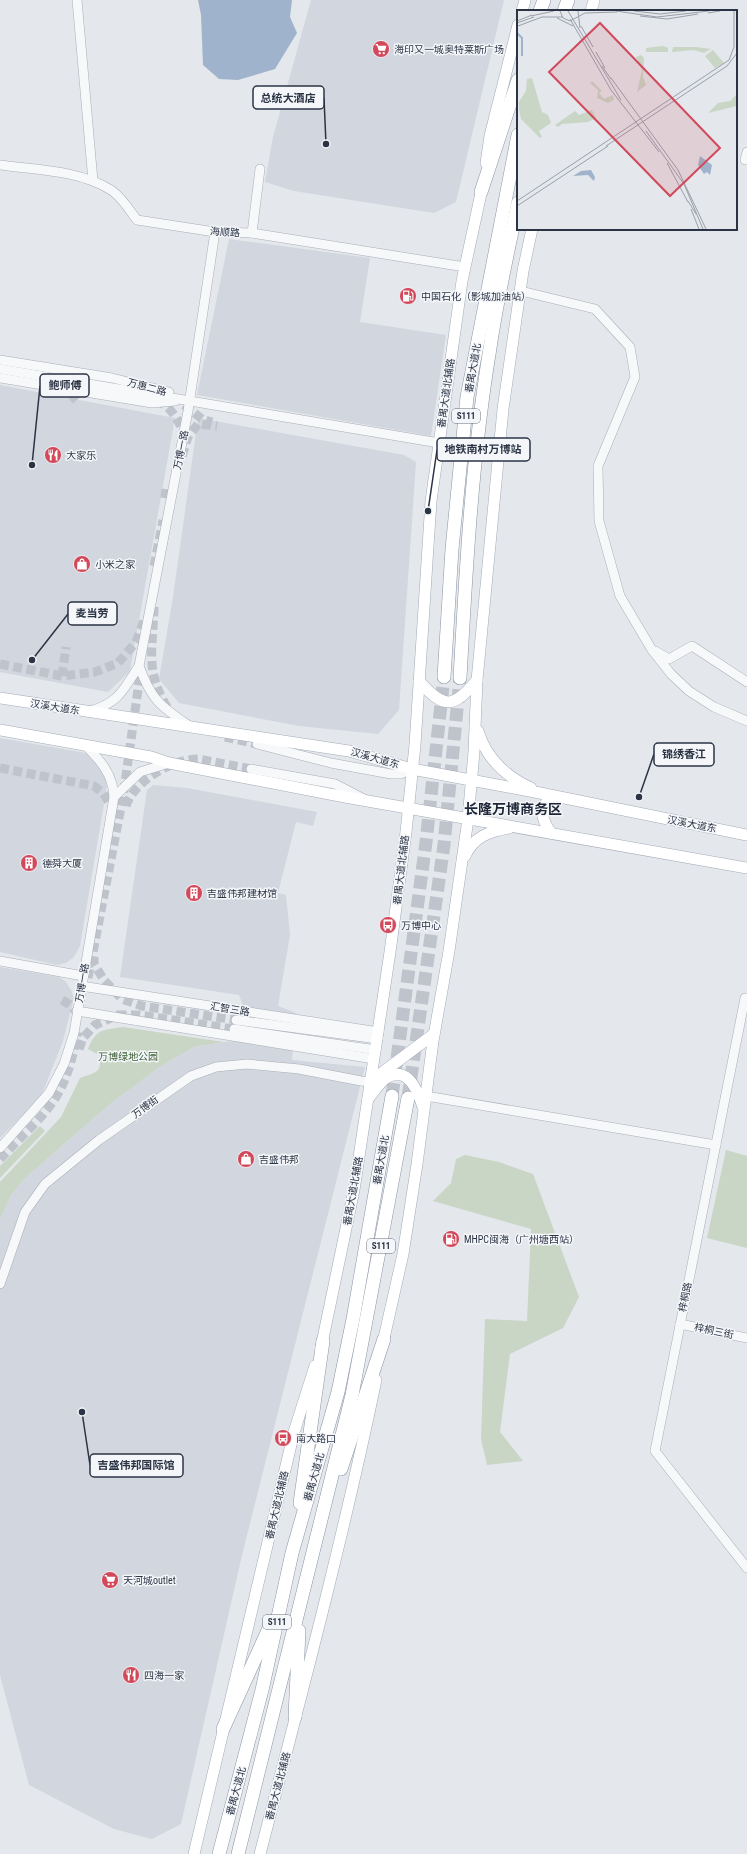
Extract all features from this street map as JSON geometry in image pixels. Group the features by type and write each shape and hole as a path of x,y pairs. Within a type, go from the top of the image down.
{"highway":[{"path":"540,10 545,0"},
{"path":"544,10 545,0"},
{"path":"564,10 568,0"},
{"path":"481,192 517,83"},
{"name":"番禺大道北","path":"444,677 452,549 467,397 517,140"},
{"name":"番禺大道北","path":"460,678 467,557 476,458 490,348 517,208"},
{"name":"番禺大道北","path":"219,1854 262,1690 292,1553 338,1392 353,1319 392,1096"},
{"name":"番禺大道北","path":"238,1854 352,1395 408,1098"},
{"path":"314,1546 328,1511 384,1338"},
{"path":"292,1553 323,1341"},
{"path":"223,1729 282,1599"},
{"path":"295,1717 300,1604"}],"main road":[{"path":"522,10 525,0"},
{"path":"591,10 594,0"},
{"name":"番禺大道北辅路","path":"223,1729 294,1432 323,1341 354,1190 377,1045 409,808 431,501 439,443 466,267 481,192 490,136 517,29"},
{"path":"295,1717 358,1466 403,1254 434,1034 449,951 468,819 472,781 477,680 503,409 523,271 532,230"},
{"path":"419,681 432,695 445,702 456,701 466,694 477,680"},
{"name":"汉溪大道东","path":"0,698 349,750 412,769 747,835"},
{"path":"475,719 483,746 492,761 521,784 540,793"},
{"path":"0,730 84,744 151,757 169,763 365,800 747,869"},
{"path":"551,833 544,823 543,807 545,802 553,797"},
{"path":"462,864 473,843 481,837 515,827"},
{"path":"370,1082 434,1034"},
{"path":"367,1101 382,1081 387,1077 398,1074 408,1078 412,1082 420,1097 424,1112"},
{"name":"番禺大道北铺路","path":"260,1854 295,1717"},
{"path":"194,1854 223,1729"}],"street":[{"path":"77,0 93,181"},
{"path":"747,152 745,160 747,160"},
{"name":"海顺路","path":"0,165 72,175 93,181 112,191 137,220 215,232 252,233 466,267"},
{"path":"252,233 260,169"},
{"name":"万博一路","path":"139,666 215,232"},
{"path":"521,292 595,309 630,347 635,377 598,466 599,521 620,596 652,650 671,674 689,691 714,707 747,721"},
{"name":"万惠二路","path":"0,360 112,378 167,391 186,400"},
{"path":"0,369 186,400"},
{"name":"万惠二路","path":"0,378 152,403 186,400 439,443"},
{"path":"652,650 669,659 692,646 747,682"},
{"path":"86,712 107,706 122,692 139,666"},
{"path":"139,666 146,686 162,708 188,725"},
{"path":"84,744 100,759 114,785 114,797"},
{"path":"257,744 331,763 391,774 401,774 412,769"},
{"path":"114,797 140,772 169,763"},
{"path":"251,769 335,784 365,800"},
{"name":"万博一路","path":"0,1148 45,1098 59,1077 74,1033 114,797"},
{"path":"0,961 83,976"},
{"name":"汇智三路","path":"81,986 377,1045"},
{"name":"梓桐路","path":"746,998 655,1451 747,1568"},
{"path":"78,1011 377,1045"},
{"path":"235,1024 377,1045"},
{"name":"万博街","path":"0,1284 25,1212 45,1184 99,1140 191,1076 216,1067 247,1064 299,1069 361,1082 370,1082"},
{"path":"426,1096 716,1145"},
{"name":"梓桐三街","path":"680,1324 747,1338"}],"shaded area":[{"path":"311,0 504,0 456,202 434,213 294,191 265,182 273,137"},
{"path":"229,239 370,258 360,322 446,335 431,436 197,395"},
{"path":"0,385 175,418 130,671 108,692 0,672"},
{"path":"198,418 404,455 416,462 399,710 378,734 299,726 179,703 159,679 173,597"},
{"path":"0,738 86,753 102,766 107,786 80,946 74,957 66,963 57,965 0,952"},
{"path":"153,785 187,788 317,812 313,826 296,822 278,893 286,895 290,935 278,1006 296,1013 292,1060 365,1067 242,1555 181,1824 152,1839 114,1829 29,1785 0,1675 0,1219 11,1195 24,1179 110,1104 161,1066 194,1047 269,1037 246,1034 246,1013 239,995 120,977 147,790"},
{"path":"0,967 59,977 66,982 74,998 63,1041 41,1097 0,1138"}],"green space":[{"name":"万博绿地公园","path":"123,1027 224,1042 194,1047 161,1066 110,1104 24,1179 11,1195 0,1219 0,1182 61,1117 80,1078 94,1073 99,1069 99,1055 88,1049 97,1034 105,1030"},
{"path":"40,1126 45,1131 0,1178 0,1166"},
{"path":"726,1150 747,1156 747,1248 707,1238"},
{"path":"465,1155 499,1162 533,1174 579,1297 563,1328 510,1354 500,1432 523,1461 487,1465 481,1439 485,1319 527,1321 531,1229 433,1201 451,1183 456,1159"}],"water":[{"path":"198,0 292,0 290,17 297,33 275,69 238,80 219,79 203,65 201,15"}],"tunnel":[{"path":"70,400 85,387"},
{"path":"157,400 167,407 175,416 183,431 184,437"},
{"path":"184,405 202,419 212,422"},
{"path":"182,456 188,437 198,424 217,426"},
{"path":"161,493 169,494"},
{"path":"154,566 163,520"},
{"path":"154,607 152,648 153,672 161,696 169,710"},
{"path":"0,664 62,676 95,672 118,663 136,642 145,618"},
{"path":"62,676 66,647"},
{"path":"88,978 123,797 141,668"},
{"path":"392,1096 426,842 444,677"},
{"path":"408,1098 444,845 460,678"},
{"path":"225,737 257,744"},
{"path":"126,806 130,797 145,780 166,767 177,763 198,759 251,769"},
{"path":"0,768 94,786 103,793 114,810"},
{"path":"94,957 94,964 104,980 122,999 142,1006 236,1020"},
{"path":"62,1000 73,1008 78,1018"},
{"path":"79,1049 83,1038 95,1025 118,1015 139,1015 234,1029"},
{"path":"0,1159 50,1106 62,1086 67,1073 72,1059 78,1032"}],"place":[{"name":"海印又一城奥特莱斯广场","path":"381,49"},
{"name":"总统大酒店","path":"326,144"},
{"name":"中国石化（影城加油站）","path":"408,296"},
{"name":"大家乐","path":"53,455"},
{"name":"鲍师傅","path":"32,465"},
{"name":"地铁南村万博站","path":"428,511"},
{"name":"小米之家","path":"82,564"},
{"name":"麦当劳","path":"32,660"},
{"name":"锦绣香江","path":"639,797"},
{"name":"德舜大厦","path":"29,863"},
{"name":"吉盛伟邦建材馆","path":"194,893"},
{"name":"万博中心","path":"388,925"},
{"name":"吉盛伟邦","path":"246,1159"},
{"name":"MHPC闽海（广州塘西站）","path":"451,1239"},
{"name":"吉盛伟邦国际馆","path":"82,1412"},
{"name":"南大路口","path":"283,1438"},
{"name":"天河城outlet","path":"110,1580"},
{"name":"四海一家","path":"131,1675"}],"district":[{"name":"长隆万博商务区","path":"513,809"}]}
